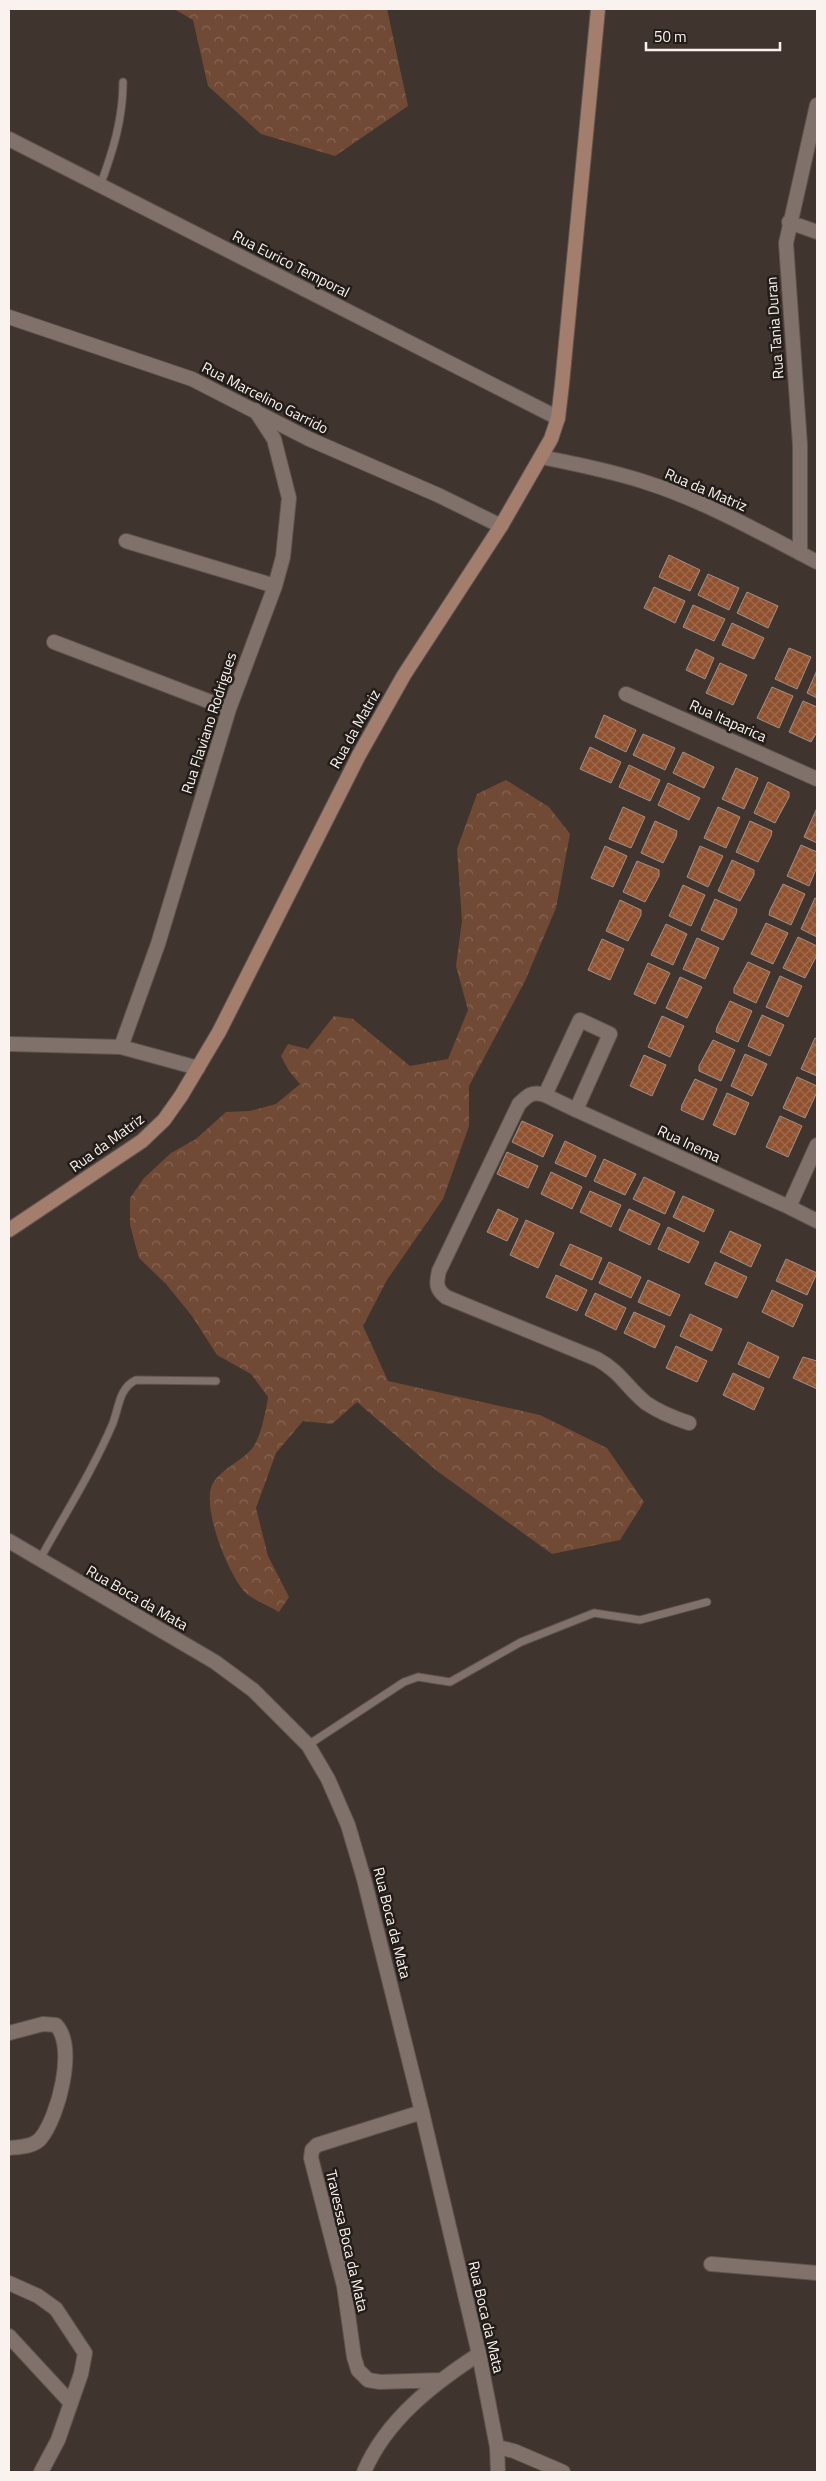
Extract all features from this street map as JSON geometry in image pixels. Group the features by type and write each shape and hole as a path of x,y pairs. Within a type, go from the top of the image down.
{"main road":[{"path":"541,457 551,439 558,418 598,9"},
{"name":"Rua da Matriz","path":"9,1230 142,1141 164,1120 224,1024 359,755 449,603 501,526 541,457"}],"street":[{"name":"Rua Tania Duran","path":"800,553 800,445 786,243 789,222 817,105"},
{"name":"Rua Eurico Temporal","path":"9,139 558,418"},
{"path":"789,222 817,232"},
{"name":"Rua Marcelino Garrido","path":"9,316 192,379 309,439 438,495 501,526"},
{"name":"Rua Flaviano Rodrigues","path":"121,1047 158,944 229,709 275,586 283,557 289,498 274,440 255,410"},
{"name":"Rua da Matriz","path":"541,457 612,472 647,482 746,524 817,562"},
{"path":"126,541 275,586"},
{"path":"54,642 229,709"},
{"name":"Rua Itaparica","path":"626,694 817,779"},
{"path":"576,1110 610,1034 580,1020 544,1095 536,1092 528,1094 519,1104 439,1271 436,1283 439,1291 446,1297 597,1358 624,1378 644,1401 656,1410 688,1423"},
{"path":"10,1040 121,1047 198,1068"},
{"name":"Rua Inema","path":"544,1095 817,1221"},
{"path":"789,1207 817,1145"},
{"name":"Rua Boca da Mata","path":"9,1541 215,1662 253,1690 308,1745 328,1779 348,1825 364,1879 422,2112 479,2354 497,2447 498,2472"},
{"path":"9,2033 43,2024 56,2025 62,2038 66,2074 55,2108 42,2138 33,2144 9,2148"},
{"name":"Travessa Boca da Mata","path":"422,2112 317,2145 312,2150 311,2158 344,2286 354,2357 358,2370 368,2380 380,2382 440,2380"},
{"path":"711,2264 817,2272"},
{"path":"9,2283 38,2296 56,2309 82,2347 84,2362 58,2440 41,2472"},
{"path":"9,2336 70,2402"},
{"path":"364,2472 391,2429 420,2397 440,2380 479,2354"},
{"path":"497,2447 514,2451 563,2472"}],"lane":[{"path":"100,186 122,116 123,82"},
{"path":"40,1559 102,1447 121,1396 128,1384 136,1380 216,1381"},
{"path":"308,1745 404,1682 418,1677 450,1682 521,1642 576,1619 594,1613 640,1620 707,1602"}],"green space":[{"path":"174,9 387,9 408,106 335,156 261,134 208,86 193,20"},
{"path":"506,780 549,807 570,834 556,908 525,981 469,1086 469,1126 443,1199 387,1280 363,1326 388,1381 540,1415 607,1448 644,1502 620,1540 552,1554 437,1471 357,1402 332,1424 303,1421 276,1453 256,1508 268,1556 289,1597 279,1612 250,1596 239,1585 218,1540 210,1507 210,1493 213,1483 254,1447 260,1434 268,1397 251,1374 217,1355 192,1316 166,1284 139,1258 130,1225 130,1198 144,1178 171,1153 196,1139 226,1112 250,1111 276,1104 300,1084 289,1071 281,1056 288,1044 308,1049 334,1016 353,1019 410,1066 448,1059 468,1010 456,966 462,921 457,849 477,794"}],"building":[{"path":"669,555 700,570 690,591 659,577"},
{"path":"708,574 739,588 729,610 698,595"},
{"path":"654,587 685,601 675,623 644,608"},
{"path":"747,592 778,606 768,628 737,613"},
{"path":"693,605 725,619 714,641 683,627"},
{"path":"732,623 764,638 754,659 722,645"},
{"path":"789,648 811,657 797,689 775,679"},
{"path":"696,649 714,658 705,679 686,670"},
{"path":"720,663 747,675 733,705 706,693"},
{"path":"817,670 817,698 807,693"},
{"path":"772,687 793,696 779,728 757,718"},
{"path":"803,701 817,707 817,732 811,742 789,732"},
{"path":"604,715 636,730 626,752 595,737"},
{"path":"643,734 675,748 665,770 633,755"},
{"path":"590,747 621,762 611,783 580,769"},
{"path":"683,752 714,767 704,788 673,773"},
{"path":"629,765 660,780 650,801 619,787"},
{"path":"736,768 758,778 744,809 722,799"},
{"path":"768,782 789,792 789,797 775,823 754,813"},
{"path":"668,783 700,798 689,820 658,805"},
{"path":"623,807 645,817 631,848 609,839"},
{"path":"718,807 740,817 726,848 704,838"},
{"path":"817,808 817,843 804,837"},
{"path":"655,821 677,831 663,863 641,853"},
{"path":"750,821 772,831 758,862 736,852"},
{"path":"801,845 817,852 817,867 809,886 787,876"},
{"path":"605,846 627,856 613,887 591,878"},
{"path":"700,846 723,856 708,887 687,877"},
{"path":"732,860 754,870 754,875 740,901 718,891"},
{"path":"637,861 659,870 659,876 645,902 623,892"},
{"path":"783,884 805,894 791,925 769,915"},
{"path":"683,885 705,895 691,926 669,916"},
{"path":"815,898 817,899 817,937 801,929"},
{"path":"715,899 737,909 723,940 701,930"},
{"path":"620,900 641,910 641,915 628,941 606,931"},
{"path":"766,923 788,933 773,964 751,954"},
{"path":"666,924 687,934 673,965 651,955"},
{"path":"798,937 817,946 817,955 805,978 783,968"},
{"path":"697,938 719,948 705,979 683,969"},
{"path":"602,939 624,949 610,980 588,970"},
{"path":"748,962 770,972 756,1003 734,993 734,988"},
{"path":"648,963 670,973 655,1004 634,994"},
{"path":"780,976 802,986 788,1017 766,1007"},
{"path":"680,977 702,987 687,1018 666,1008"},
{"path":"730,1001 752,1011 738,1042 716,1032"},
{"path":"762,1015 784,1025 770,1056 748,1046"},
{"path":"662,1016 684,1026 670,1057 648,1047"},
{"path":"815,1038 817,1039 817,1076 801,1069"},
{"path":"713,1040 735,1050 721,1081 699,1071 699,1066"},
{"path":"745,1054 767,1064 752,1096 731,1086"},
{"path":"644,1055 666,1065 652,1096 630,1086"},
{"path":"797,1077 817,1086 817,1092 805,1118 783,1108"},
{"path":"695,1079 717,1089 703,1120 681,1110"},
{"path":"727,1093 749,1103 735,1135 713,1125"},
{"path":"780,1116 802,1126 788,1157 766,1147"},
{"path":"522,1121 553,1135 543,1157 512,1142"},
{"path":"565,1141 596,1156 586,1177 555,1163"},
{"path":"507,1152 538,1166 528,1188 497,1174"},
{"path":"604,1159 636,1174 625,1195 594,1181"},
{"path":"551,1172 582,1187 572,1209 541,1194"},
{"path":"644,1177 675,1192 665,1214 633,1199"},
{"path":"590,1191 621,1205 611,1227 580,1212"},
{"path":"683,1196 714,1210 704,1232 673,1217"},
{"path":"498,1209 518,1219 507,1241 487,1232"},
{"path":"629,1209 660,1224 650,1245 619,1230"},
{"path":"526,1220 554,1233 538,1268 510,1255"},
{"path":"668,1227 699,1242 689,1263 658,1249"},
{"path":"730,1231 761,1245 751,1267 720,1252"},
{"path":"570,1244 602,1258 592,1280 560,1265"},
{"path":"786,1259 817,1273 807,1295 776,1281"},
{"path":"609,1262 641,1277 631,1298 599,1283"},
{"path":"715,1262 747,1277 737,1298 705,1284"},
{"path":"556,1275 587,1290 577,1311 546,1297"},
{"path":"648,1280 680,1295 670,1316 638,1302"},
{"path":"772,1290 803,1305 793,1327 762,1312"},
{"path":"595,1293 626,1308 616,1330 585,1315"},
{"path":"634,1312 665,1326 655,1348 624,1333"},
{"path":"690,1314 722,1329 712,1351 680,1336"},
{"path":"748,1342 779,1357 769,1378 738,1364"},
{"path":"676,1346 707,1361 697,1382 666,1368"},
{"path":"803,1357 817,1361 817,1389 793,1378"},
{"path":"733,1373 764,1388 754,1410 723,1395"}]}
